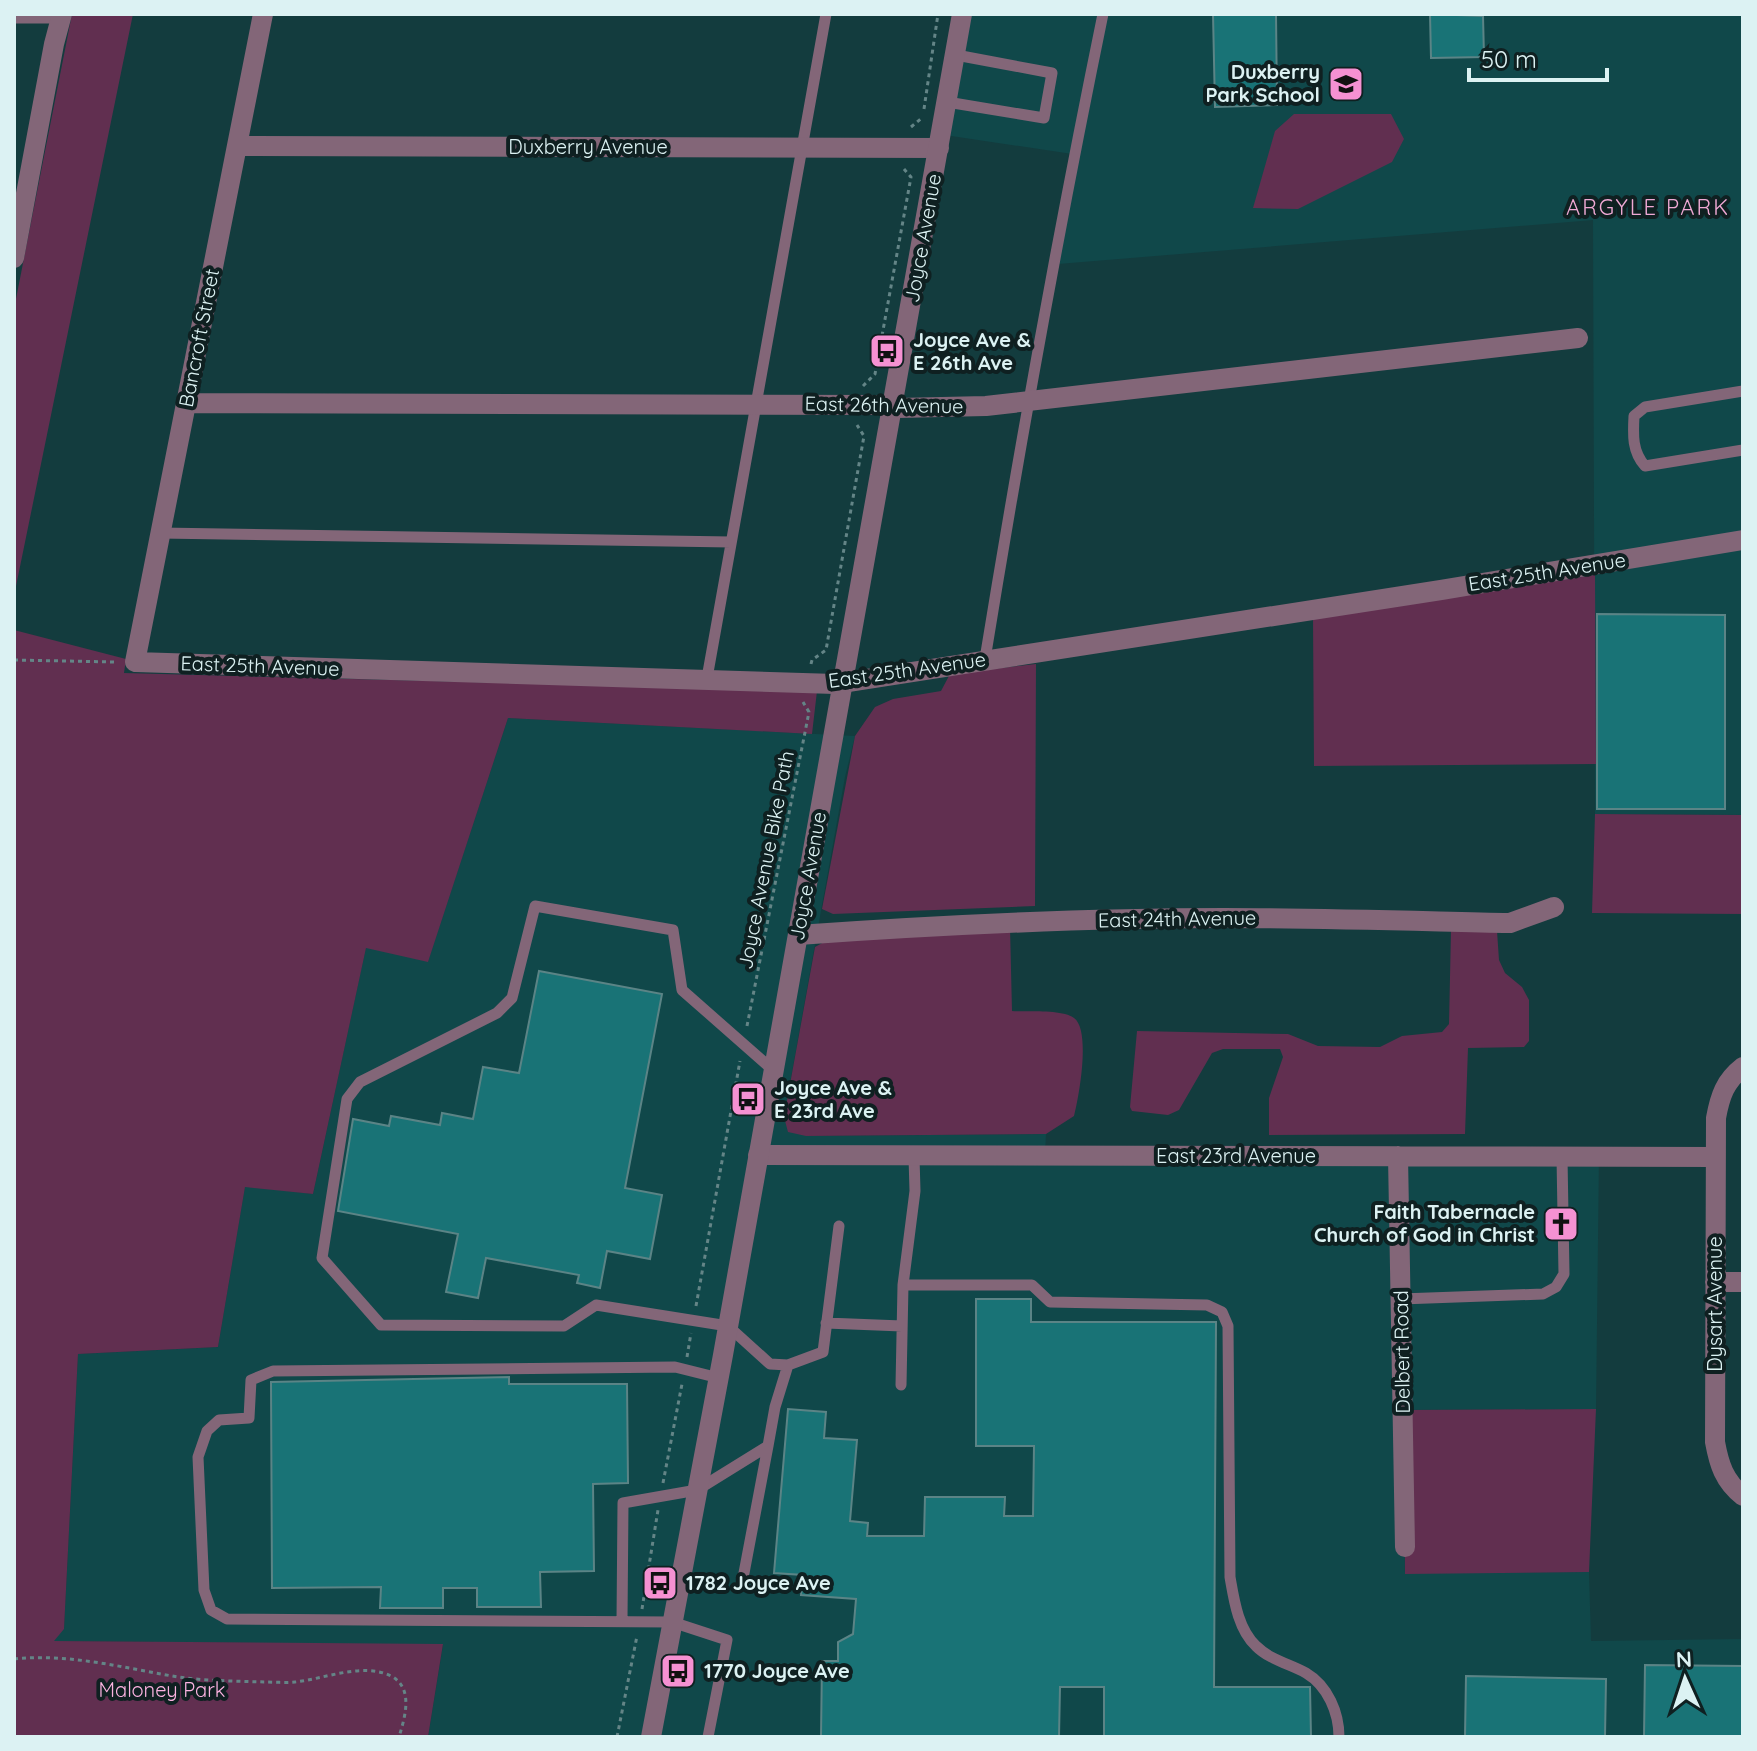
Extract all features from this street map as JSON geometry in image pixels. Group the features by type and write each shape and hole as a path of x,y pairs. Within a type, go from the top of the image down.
{"street":[{"name":"Bancroft Street","path":"135,662 263,14"},
{"name":"Joyce Avenue","path":"651,1737 719,1378 962,14"},
{"path":"14,258 61,16"},
{"path":"14,145 35,145"},
{"name":"Duxberry Avenue","path":"238,146 939,148"},
{"name":"East 26th Avenue","path":"187,403 986,406 1578,338"},
{"name":"East 25th Avenue","path":"135,662 841,682 1441,590 1743,540"},
{"name":"East 24th Avenue","path":"798,935 1110,919 1510,923 1554,907"},
{"name":"Dysart Avenue","path":"1737,1491 1720,1465 1715,1442 1715,1157 1720,1095 1732,1076 1743,1067"},
{"name":"East 23rd Avenue","path":"758,1155 1715,1157"},
{"name":"Delbert Road","path":"1398,1156 1405,1547"},
{"path":"1715,1282 1743,1282"}],"lane":[{"path":"707,678 826,14"},
{"path":"985,659 1074,154 1103,14"},
{"path":"14,18 61,16"},
{"path":"947,102 1044,118 1052,73 956,55"},
{"path":"1743,391 1645,407 1634,416 1633,438 1637,456 1645,466 1743,450"},
{"path":"160,533 731,542"},
{"path":"773,1070 682,990 673,930 535,906 512,998 497,1013 360,1082 347,1099 322,1258 381,1325 564,1326 596,1305 728,1326 770,1364 788,1365 823,1352 839,1226"},
{"path":"901,1385 903,1285 915,1191 914,1157"},
{"path":"1401,1299 1543,1294 1556,1287 1564,1274 1562,1157"},
{"path":"903,1285 1032,1285 1050,1302 1207,1305 1222,1312 1228,1326 1230,1577 1235,1607 1245,1631 1256,1646 1308,1674 1325,1691 1339,1721 1339,1737"},
{"path":"826,1323 902,1326"},
{"path":"744,1573 775,1407 788,1365"},
{"path":"708,1737 727,1640 672,1622 227,1619 211,1610 204,1590 198,1457 207,1431 219,1420 249,1418 251,1380 273,1371 660,1367 684,1369 719,1378"},
{"path":"622,1621 623,1503 697,1490 768,1446"}],"path":[{"path":"807,682 812,660 826,650 864,436 856,423 859,405 864,384 875,374 911,177 902,167 908,129 922,118 938,14"},
{"path":"14,660 135,662"},
{"name":"Joyce Avenue Bike Path","path":"617,1737 743,1044 809,712 802,701 807,682"},
{"path":"14,1659 32,1657 117,1664 180,1677 246,1681 294,1682 364,1671 382,1672 395,1678 404,1688 407,1702 399,1737"}],"shaded area":[{"path":"961,14 1743,14 1743,815 1595,814 1593,220 1058,264 1079,155 938,134"},
{"path":"508,718 855,736 784,1117 806,1136 1046,1134 1045,1154 1599,1155 1596,1409 1404,1410 1405,1573 1589,1572 1591,1641 1743,1639 1743,1737 428,1737 443,1645 53,1641 64,1628 78,1354 218,1347 245,1186 313,1194 366,947 428,961"}],"green space":[{"path":"72,14 133,14 14,596 14,309"},
{"path":"1294,114 1391,114 1404,139 1392,162 1298,209 1253,208 1275,131"},
{"path":"1595,575 1596,764 1314,766 1313,618"},
{"name":"Maloney Park","path":"14,630 126,659 124,673 817,691 812,734 508,718 428,962 366,948 313,1194 245,1187 218,1347 78,1354 64,1629 54,1641 443,1644 428,1737 14,1737"},
{"path":"1036,664 1035,906 833,914 822,909 855,736 875,707 893,699 941,691 950,674"},
{"path":"1595,814 1743,815 1743,914 1592,913"},
{"path":"1010,927 1012,1011 1061,1013 1074,1018 1079,1025 1083,1049 1074,1116 1046,1134 806,1136 788,1132 784,1117 815,947 835,936"},
{"path":"1451,930 1497,931 1499,960 1505,973 1522,987 1529,1000 1529,1041 1524,1047 1468,1048 1465,1134 1269,1135 1269,1098 1283,1057 1280,1049 1223,1049 1212,1053 1179,1110 1168,1115 1132,1111 1137,1031 1288,1034 1318,1046 1380,1047 1402,1036 1442,1032 1449,1024"},
{"path":"1596,1409 1589,1572 1405,1574 1404,1410"}],"building":[{"name":"Duxberry Park School","path":"1213,14 1276,14 1277,105 1215,107"},
{"path":"1430,14 1483,16 1484,57 1431,58"},
{"path":"1597,614 1725,615 1725,809 1597,809"},
{"path":"539,971 662,994 625,1188 662,1195 650,1259 607,1251 600,1288 577,1283 579,1275 486,1258 478,1298 446,1292 458,1234 338,1211 353,1119 389,1126 391,1116 440,1125 442,1113 473,1119 483,1067 519,1073"},
{"path":"976,1299 1031,1299 1031,1322 1216,1322 1214,1687 1310,1687 1311,1737 1104,1737 1104,1687 1060,1687 1059,1737 821,1737 822,1661 838,1661 838,1642 853,1634 856,1599 801,1595 803,1575 774,1573 788,1409 826,1412 824,1438 857,1440 850,1521 868,1523 867,1536 924,1536 925,1497 1005,1497 1004,1516 1033,1516 1034,1446 976,1446"},
{"path":"509,1377 509,1384 627,1384 628,1483 593,1484 594,1571 540,1572 541,1607 477,1607 477,1588 443,1588 443,1608 380,1608 381,1587 272,1588 271,1382"},
{"path":"1645,1665 1743,1666 1743,1737 1644,1737"},
{"path":"1466,1676 1606,1679 1605,1737 1465,1737"}],"place":[{"name":"Duxberry Park School","path":"1346,84"},
{"name":"Joyce Ave & E 26th Ave","path":"887,351"},
{"name":"Joyce Ave & E 23rd Ave","path":"748,1099"},
{"name":"Faith Tabernacle Church of God in Christ","path":"1561,1224"},
{"name":"1782 Joyce Ave","path":"660,1583"},
{"name":"1770 Joyce Ave","path":"678,1671"}],"district":[{"name":"ARGYLE PARK","path":"1648,207"}]}
